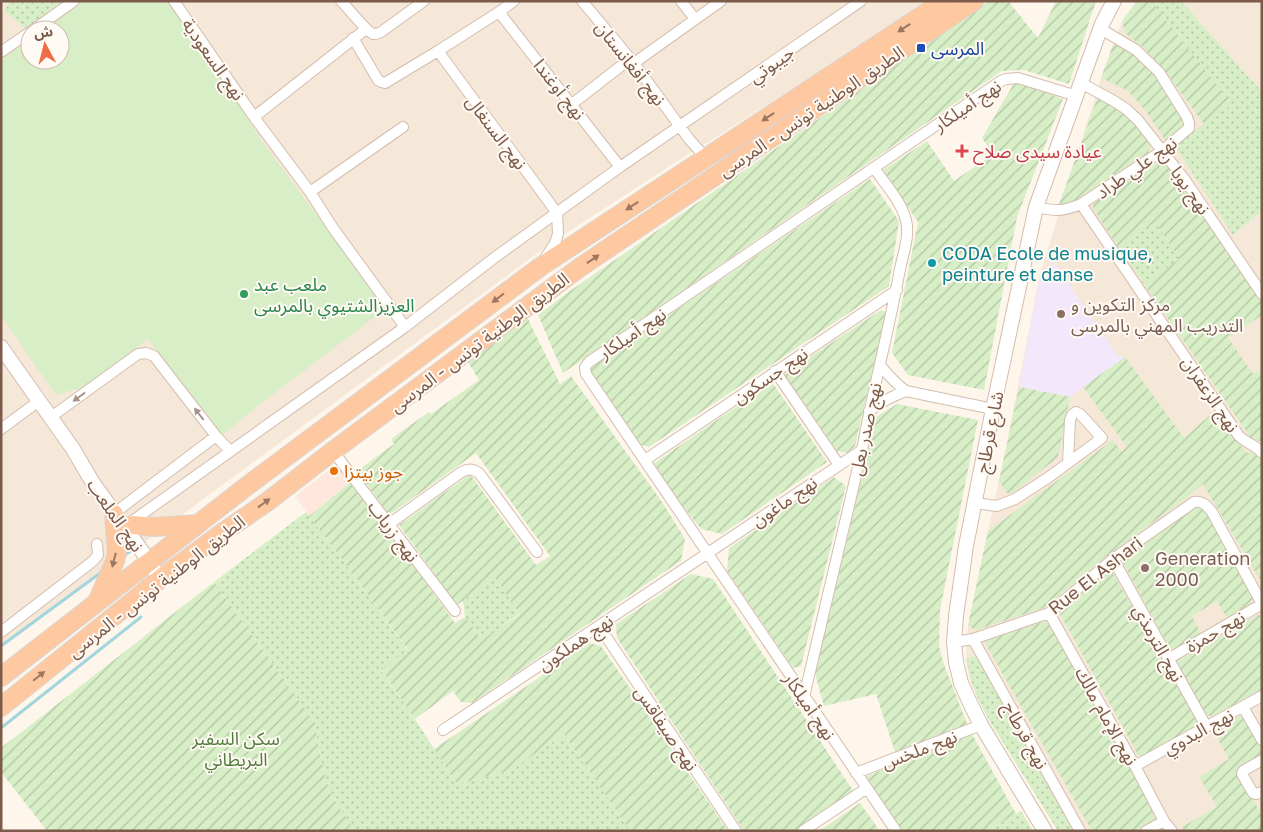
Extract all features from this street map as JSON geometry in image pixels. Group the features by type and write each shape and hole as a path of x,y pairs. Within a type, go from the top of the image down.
{"highway":[{"name":"الطريق الوطنية تونس - المرسى","path":"1,677 263,474 540,267 944,1"},
{"name":"الطريق الوطنية تونس - المرسى","path":"1,707 164,576 267,502 578,268 974,1"},
{"path":"97,602 117,553 118,511"},
{"path":"132,523 154,527 198,524"}],"street":[{"path":"47,20 74,1"},
{"name":"نهج السعودية","path":"174,1 254,117 310,192 333,228 405,328"},
{"path":"342,1 370,31"},
{"path":"254,117 354,38 370,31 381,32 424,1"},
{"path":"354,38 378,80 385,83 514,1"},
{"name":"نهج أفغانستان","path":"582,1 632,61 706,158"},
{"path":"682,1 695,19"},
{"path":"572,104 721,1"},
{"name":"جيبوتي","path":"132,523 230,451 405,328 494,258 620,167 861,1"},
{"path":"1102,1 1102,26"},
{"path":"1102,26 1114,1"},
{"name":"نهج أوغندا","path":"499,12 620,167"},
{"name":"شارع قرطاج","path":"1045,831 981,725 962,683 956,662 954,642 966,546 1036,207 1102,26"},
{"name":"نهج علي طراد","path":"1036,207 1067,210 1081,204 1162,152 1189,128 1188,120 1159,72 1136,50 1102,26"},
{"path":"1,52 20,39"},
{"name":"نهج السنغال","path":"438,51 557,213"},
{"name":"نهج أميلكار","path":"896,831 585,371 587,364 1006,79 1018,78 1077,96"},
{"name":"نهج يوبا","path":"1081,83 1103,94 1126,109 1138,120 1185,180 1262,294"},
{"path":"310,192 403,127"},
{"name":"نهج صدر بعل","path":"804,697 862,450 897,290 907,231 901,206 874,168"},
{"name":"نهج الزعفران","path":"1081,204 1239,436 1244,441 1260,449"},
{"path":"540,267 555,243 558,234 557,213"},
{"name":"نهج جسكون","path":"644,460 897,290"},
{"name":"نهج الملعب","path":"1,347 73,449 93,483 118,511 153,558"},
{"path":"51,417 138,354 146,353 154,356 216,436 230,451"},
{"path":"880,365 887,375 906,392 993,409"},
{"path":"775,371 838,465"},
{"path":"869,411 893,396 906,392"},
{"path":"1,429 39,401"},
{"path":"975,503 996,506 1015,499 1068,463 1102,438 1076,412 1070,420 1068,463"},
{"path":"118,511 216,436"},
{"name":"نهج ماغون","path":"707,553 862,450"},
{"name":"نهج زرياب","path":"333,451 455,611"},
{"path":"389,524 460,473 467,469 473,469 479,473 537,552"},
{"name":"Rue El Ashari","path":"954,642 973,639 1049,613 1113,560 1187,506 1200,501 1212,512 1262,604"},
{"name":"نهج الملعب","path":"118,511 132,523 164,576"},
{"path":"1,632 93,561 98,555 97,544"},
{"name":"نهج هملكون","path":"443,730 707,553"},
{"name":"نهج الترمذي","path":"1113,560 1206,726"},
{"name":"نهج حمزة","path":"1168,659 1262,604"},
{"name":"نهج الإمام مالك","path":"1049,613 1164,821 1172,831"},
{"name":"نهج صيفاقس","path":"598,626 736,831"},
{"name":"نهج قرطاج","path":"973,639 1080,831"},
{"name":"نهج البدوي","path":"1135,766 1262,696"},
{"path":"1243,707 1262,740"},
{"name":"نهج ملخس","path":"856,773 981,725"},
{"path":"1262,760 1243,771 1242,774 1254,794 1262,792"},
{"name":"نهج ملخس","path":"803,831 867,788"},
{"path":"1146,831 1164,821"}],"shaded area":[{"name":"المرسى","path":"1,1 930,1 554,241 1,648"},
{"path":"1137,1 1262,1 1262,831 1058,831 979,701 970,680 966,659 968,625 1040,274 1101,78 1122,21"},
{"name":"مركز التكوين و التدريب المهني بالمرسى","path":"1055,263 1117,355 1125,357 1070,397 1019,387 1040,274"},
{"path":"339,463 352,481 309,516 295,496"}],"green space":[{"path":"10,1 65,1 37,20 20,20 20,24 4,11"},
{"path":"85,1 167,1 226,85 259,137 363,278 384,310 221,436 213,428 148,339 84,387 56,395 1,316 1,60 20,47 20,70 70,70 70,20 58,20"},
{"path":"989,1 1008,1 1038,38 1056,1 1096,1 1069,84 1024,70 1002,71 563,373 538,315"},
{"path":"1137,1 1151,1 1232,104 1204,124 1165,71 1144,48 1125,33 1122,21"},
{"path":"1151,1 1181,1 1262,92 1262,211 1233,235 1174,145 1232,104"},
{"path":"1113,45 1124,45 1148,65 1191,124 1166,141 1145,110 1127,90 1101,78"},
{"path":"1014,83 1063,99 1017,217 984,390 908,375 892,353 918,222 883,170 927,141 954,181 993,154 982,138"},
{"path":"1097,99 1117,103 1150,145 1148,153 1073,203 1059,204"},
{"path":"1162,159 1167,160 1190,197 1262,301 1262,315 1228,338 1253,374 1262,369 1261,441 1253,441 1144,284 1180,259 1155,222 1118,247 1093,208 1093,203"},
{"path":"870,179 899,221 889,286 649,447 641,445 589,369"},
{"path":"1155,222 1181,259 1144,284 1118,247"},
{"path":"881,310 886,312 855,446 847,453 837,451 784,374"},
{"path":"527,317 560,384 571,376 662,502 685,539 681,561 472,703 461,702 453,691 415,719 381,669 408,650 309,516 352,481 383,525 379,528 383,534 388,531 455,623 465,617 482,640 520,614 495,578 457,605 399,525 470,474 536,565 550,556 476,453 389,515 357,471 394,444 391,439 429,412 431,414 479,380 468,362"},
{"path":"1125,357 1184,438 1215,411 1246,453 1256,452 1262,459 1262,583 1203,484 1104,558 1043,608 980,629 972,628 968,625 988,531 1113,440 1121,451 1127,447 1083,387"},
{"path":"772,382 827,462 722,534 701,529 653,464"},
{"path":"1019,387 1070,397 1058,457 1013,493 1007,493 999,481"},
{"path":"897,404 978,420 940,610 939,646 943,662 968,726 896,755 876,694 824,706 815,674 876,417"},
{"path":"834,477 846,486 801,666 793,668 727,571 729,548"},
{"path":"1198,505 1204,508 1254,595 1250,604 1227,618 1217,601 1192,616 1201,634 1172,652 1122,561"},
{"path":"306,512 408,651 381,670 457,784 510,771 564,734 630,831 355,831 330,793 320,756 315,723 214,582"},
{"path":"1110,568 1199,725 1140,758 1060,614"},
{"path":"691,574 713,579 854,792 795,831 744,831 617,638 616,624"},
{"path":"495,578 520,613 482,641 465,617 463,600"},
{"name":"سكن السفير البريطاني","path":"214,582 315,723 320,756 330,793 355,831 47,831 1,772 1,748"},
{"path":"1258,615 1262,616 1262,689 1212,717 1206,714 1176,662"},
{"path":"1049,620 1158,812 1156,819 1135,831 1092,831 984,641"},
{"path":"590,643 601,646 728,831 630,831 564,734 510,771 457,784 434,749"},
{"path":"979,654 1077,831 1058,831 989,720 975,691 966,659"},
{"path":"1237,715 1245,718 1262,748 1262,758 1237,773 1262,815 1262,831 1184,831 1182,827 1217,807 1199,777 1229,759 1212,729"},
{"path":"972,734 1016,814 987,831 899,831 862,778"},
{"path":"860,803 880,831 819,831"},
{"path":"1021,811 1033,831 987,831"}],"waterway":[{"path":"122,557 132,550"},
{"path":"1,646 103,571"},
{"path":"1,728 141,617"}],"place":[{"name":"المرسى","path":"921,48"},
{"name":"عيادة سيدى صلاح","path":"962,151"},
{"name":"CODA Ecole de musique, peinture et danse","path":"932,263"},
{"name":"ملعب عبد العزيزالشتيوي بالمرسى","path":"244,294"},
{"name":"مركز التكوين و التدريب المهني بالمرسى","path":"1061,314"},
{"name":"جوز بيتزا","path":"334,471"},
{"name":"Generation 2000","path":"1145,568"}]}
